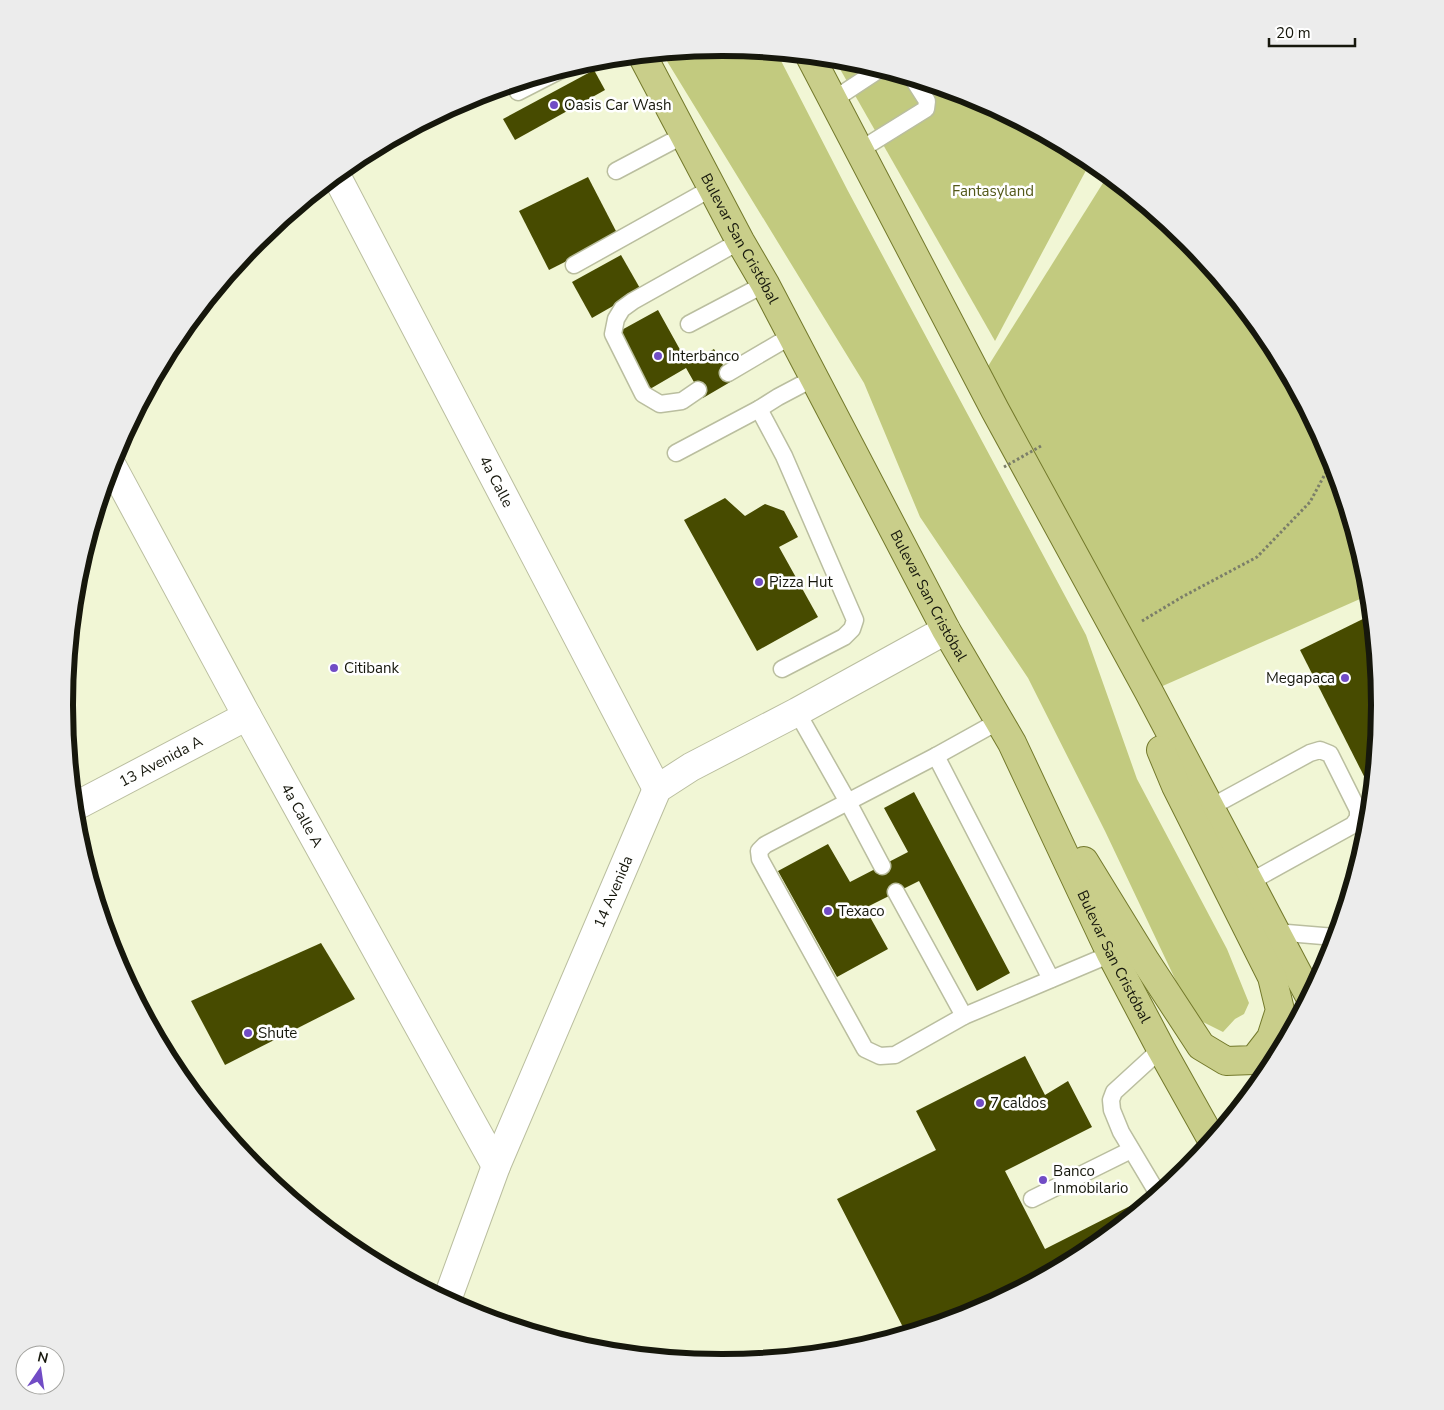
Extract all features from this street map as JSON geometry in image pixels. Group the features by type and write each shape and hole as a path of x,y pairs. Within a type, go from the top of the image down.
{"main road":[{"name":"Bulevar San Cristóbal","path":"645,61 740,241 765,284 946,630 1005,732 1111,954 1209,1134"},
{"path":"814,63 995,410 1306,988"},
{"path":"1005,732 1146,962 1201,1046 1226,1061 1254,1060 1271,1038 1280,1010 1272,977 1176,786 1111,624"}],"street":[{"name":"4a Calle","path":"339,181 657,789"},
{"name":"4a Calle A","path":"117,473 247,716 496,1166"},
{"path":"657,789 691,767 946,630"},
{"name":"13 Avenida A","path":"81,803 247,716"},
{"name":"14 Avenida","path":"449,1293 496,1166 657,789"}],"lane":[{"path":"833,100 872,74"},
{"path":"518,92 531,85"},
{"path":"860,150 926,109 927,101 917,87"},
{"path":"616,171 684,135"},
{"path":"574,265 712,188"},
{"path":"698,390 682,401 660,404 643,394 613,334 616,318 622,309 633,301 740,241"},
{"path":"689,324 765,284"},
{"path":"728,373 792,336"},
{"path":"676,453 814,378"},
{"path":"759,409 784,456 855,620 852,629 844,637 782,669"},
{"path":"796,712 848,802 882,866"},
{"path":"1005,732 936,756 765,845 759,851 760,859 865,1049 880,1056 895,1055 964,1016 1111,954"},
{"path":"1209,808 1310,753 1320,750 1330,754 1358,810 1358,818 1353,825 1248,883"},
{"path":"936,756 1051,979"},
{"path":"896,892 964,1016"},
{"path":"1276,932 1327,936"},
{"path":"1155,1189 1121,1132 1112,1110 1112,1100 1114,1092 1161,1049"},
{"path":"1032,1199 1131,1150"}],"path":[{"path":"1004,467 1041,446"},
{"path":"1111,624 1134,625 1257,557 1310,502 1326,471"}],"green space":[{"path":"722,56 780,60 848,191 1086,635 1137,779 1227,949 1249,1003 1244,1014 1235,1019 1223,1032 1203,1022 1185,1000 1105,831 1028,678 920,517 864,383 666,59"},
{"name":"Fantasyland","path":"839,67 890,78 970,106 1009,123 1046,143 1087,169 995,341"},
{"path":"1104,181 1150,217 1210,277 1237,310 1284,381 1304,418 1336,496 1349,537 1361,598 1149,692 980,379"}],"building":[{"name":"Oasis Car Wash","path":"594,70 605,90 515,140 503,119"},
{"path":"588,177 618,235 549,270 519,211"},
{"path":"621,255 641,290 592,318 572,282"},
{"name":"Interbanco","path":"658,310 688,364 714,349 732,381 703,398 686,368 650,389 618,332"},
{"name":"Pizza Hut","path":"725,498 745,516 765,504 784,511 798,537 779,547 818,617 757,651 684,520"},
{"name":"Megapaca","path":"1365,618 1371,705 1366,780 1300,650"},
{"path":"914,792 1010,973 977,991 919,881 865,908 888,949 837,977 778,871 828,844 850,882 908,852 884,808"},
{"name":"Shute","path":"321,943 355,999 225,1065 191,1001"},
{"path":"1025,1056 1045,1095 1068,1081 1092,1127 1005,1171 1045,1249 1137,1204 1082,1244 1046,1267 1009,1287 970,1304 903,1328 837,1199 936,1150 916,1111"}],"place":[{"name":"Oasis Car Wash","path":"554,105"},
{"name":"Interbanco","path":"658,356"},
{"name":"Pizza Hut","path":"759,582"},
{"name":"Citibank","path":"334,668"},
{"name":"Megapaca","path":"1345,678"},
{"name":"Texaco","path":"828,911"},
{"name":"Shute","path":"248,1033"},
{"name":"7 caldos","path":"980,1103"},
{"name":"Banco Inmobilario","path":"1043,1180"}]}
